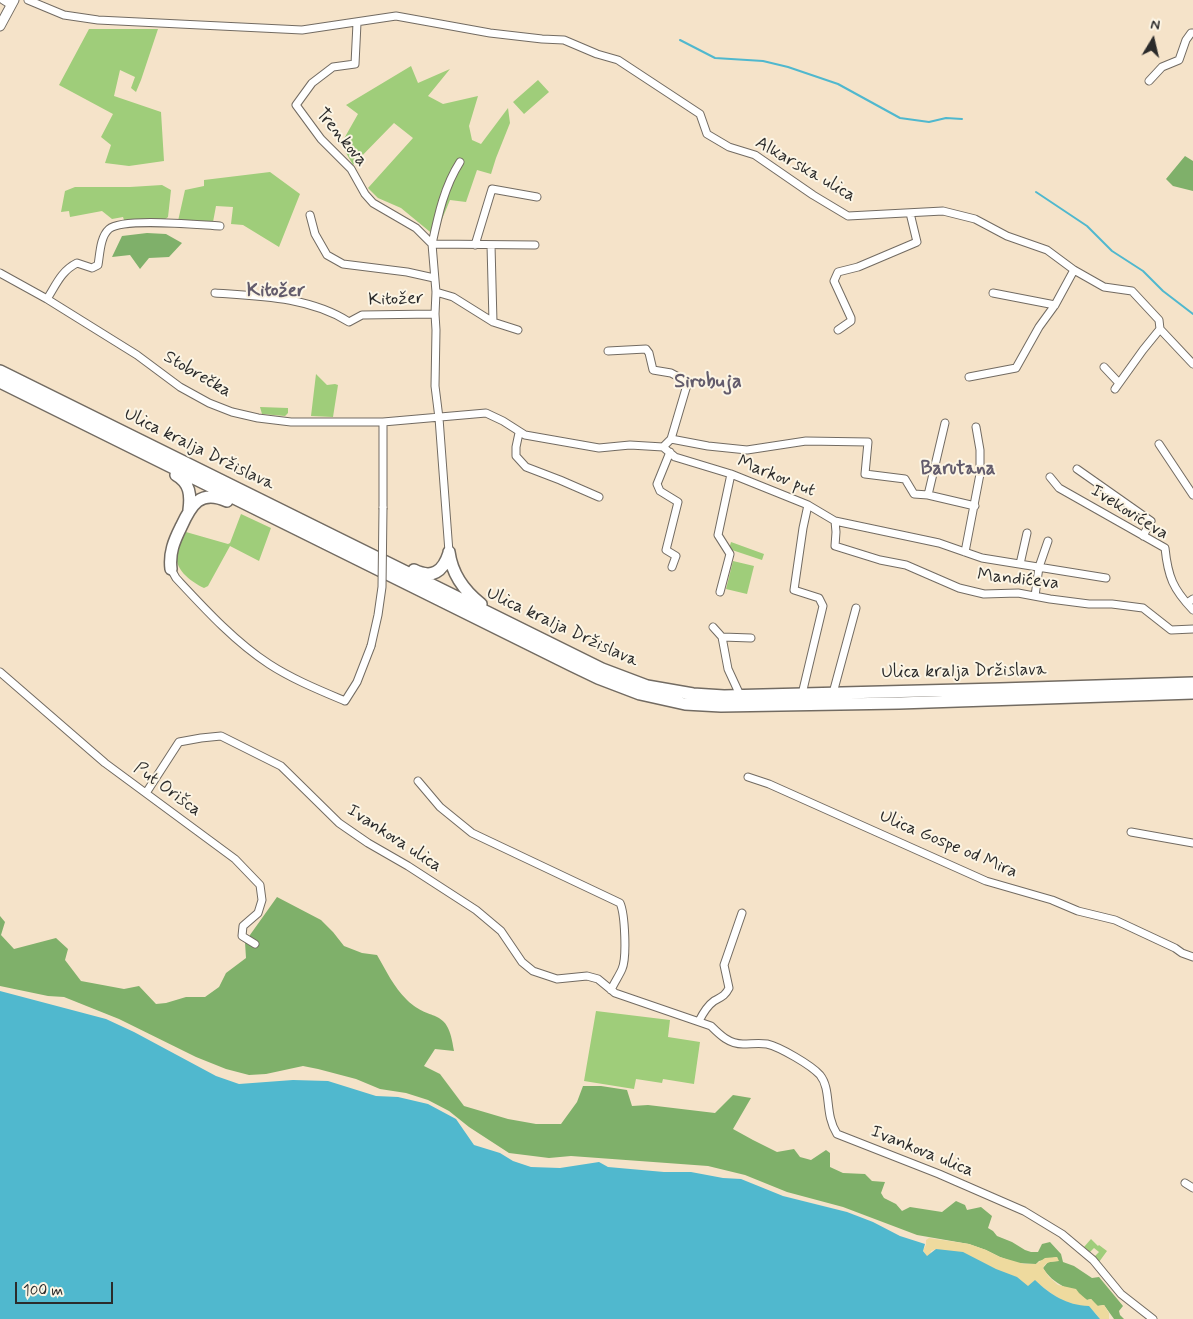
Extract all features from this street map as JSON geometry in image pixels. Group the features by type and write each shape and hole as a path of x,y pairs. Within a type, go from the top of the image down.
{"highway":[{"name":"Ulica kralja Držislava","path":"0,371 602,669 647,686 693,694 740,695 1193,683"},
{"name":"Ulica kralja Držislava","path":"0,382 571,665 621,687 655,698 685,704 721,706 909,703 1193,693"},
{"path":"164,463 168,470 186,483 190,497 189,510 171,551 171,569"},
{"path":"189,510 201,499 212,496 245,510 260,510"},
{"path":"392,564 399,563 420,573 428,574 442,568 446,563 449,552"},
{"path":"449,552 451,564 461,584 480,603 494,610 497,617"}],"street":[{"path":"0,26 13,2 3,0"},
{"name":"Alkarska ulica","path":"28,0 64,15 98,20 302,30 396,16 490,33 564,40 597,54 618,60 700,114 707,134 729,147 755,154 813,195 848,216 944,211 975,218 1007,236 1047,250 1074,270 1104,287 1132,291 1159,320 1160,329 1193,364"},
{"name":"Trenkova","path":"357,23 355,64 333,67 312,83 296,105 322,139 351,169 373,202 416,228 432,244"},
{"path":"1149,81 1162,67 1179,60 1186,40 1193,33"},
{"path":"449,552 435,386 436,330 434,314 436,292 432,244 438,213 453,173 460,162"},
{"path":"475,245 492,190 537,196"},
{"path":"838,330 851,322 851,318 834,281 838,272 858,267 918,242 910,213"},
{"path":"310,215 315,234 327,255 343,264 434,278"},
{"path":"47,299 63,272 70,266 77,263 92,268 98,265 103,238 108,230 115,226 156,222 220,226"},
{"path":"432,244 535,245"},
{"path":"491,245 493,322"},
{"path":"969,377 1016,368 1074,270"},
{"name":"Stobrečka","path":"0,273 47,299 137,355 180,387 209,403 232,412 258,418 291,422 383,422 439,418"},
{"path":"436,292 453,297 493,322 518,330"},
{"name":"Kitožer","path":"215,293 288,300 336,313 350,322 362,315 434,314"},
{"path":"993,293 1055,305"},
{"path":"1104,366 1117,386 1160,329"},
{"path":"439,418 486,413 503,421 524,436 598,448 630,445 663,447 671,439 687,385 686,381 671,373 653,370 649,353 646,349 608,352"},
{"path":"171,569 176,578 231,634 268,664 344,701 357,682 371,646 382,587 383,422"},
{"path":"928,495 946,423"},
{"path":"965,552 980,474 980,450 976,427"},
{"path":"519,433 516,456 526,468 600,497"},
{"path":"671,439 708,446 747,450 806,441 868,442 865,474 905,479 914,494 928,495 975,506"},
{"path":"1159,444 1193,495"},
{"name":"Markov put","path":"663,447 675,457 731,474 808,505 834,521 939,543 982,558 1106,578"},
{"path":"670,452 657,484 660,491 678,502 666,550 676,556 672,567"},
{"name":"Ivekovićeva","path":"1077,469 1151,521 1143,536"},
{"path":"720,592 730,554 718,535 731,474"},
{"name":"Ivekovićeva","path":"1050,477 1058,488 1165,548 1167,570 1175,588 1190,601 1193,610"},
{"path":"802,694 823,606 819,598 794,590 808,505"},
{"name":"Mandićeva","path":"834,521 836,532 835,546 880,560 906,565 959,588 984,594 1018,593 1089,604 1112,604 1143,608 1171,630 1193,629"},
{"path":"1020,564 1027,533"},
{"path":"1034,596 1048,541"},
{"path":"833,693 856,608"},
{"path":"713,627 722,637 728,669 740,695"},
{"path":"722,637 750,638"},
{"name":"Put Orišca","path":"0,672 91,750 235,859 260,886 262,900 258,913 243,926 242,936 255,944"},
{"name":"Ivankova ulica","path":"146,793 179,742 221,736 281,766 339,823 476,910 501,931 522,962 533,971 557,979 587,976 598,979 615,993 711,1026 730,1042 768,1044 813,1068 821,1077 826,1088 831,1125 837,1134 938,1174 1024,1212 1064,1236 1093,1260 1121,1294 1153,1319"},
{"name":"Ulica Gospe od Mira","path":"748,777 777,788 986,881 1052,900 1078,911 1115,920 1193,957"},
{"path":"418,781 440,807 472,833 620,903 623,914 625,957 622,968 611,990"},
{"path":"1131,832 1193,843"},
{"path":"699,1021 704,1011 712,1002 725,996 729,988 724,966 742,913"},
{"path":"1185,1183 1193,1188"}],"green space":[{"path":"89,29 158,29 136,92 131,88 135,77 120,70 114,96 161,112 164,161 129,166 105,163 111,145 101,137 113,114 59,85"},
{"path":"411,66 418,83 450,69 428,96 443,104 478,96 469,126 472,140 481,144 508,108 510,123 491,174 477,170 466,202 450,200 435,236 401,208 378,198 368,188 413,138 394,123 353,165 341,144 358,114 346,105"},
{"path":"538,80 549,92 524,114 513,102"},
{"path":"1185,156 1193,161 1193,191 1173,186 1166,179"},
{"path":"270,172 300,194 279,247 243,225 231,224 233,207 216,206 213,222 178,221 185,190 204,186 204,180"},
{"path":"162,185 171,190 168,217 164,220 141,219 125,223 123,217 112,219 102,211 70,217 69,211 61,212 65,191 75,187"},
{"path":"147,233 166,234 182,243 169,257 149,258 140,269 130,255 112,257 122,236"},
{"path":"316,374 327,385 338,385 333,417 311,416"},
{"path":"260,407 288,408 288,413 285,416 262,414"},
{"path":"241,514 271,528 259,561 230,546 208,586 204,588 193,582 180,569 176,557 186,532 228,544"},
{"path":"731,542 764,554 762,560 729,549"},
{"path":"733,561 754,566 747,594 726,589"},
{"path":"277,897 321,920 344,946 362,953 377,955 394,984 407,1000 424,1012 443,1021 448,1027 454,1051 435,1049 424,1066 440,1074 464,1106 508,1119 536,1124 561,1124 577,1102 583,1086 601,1086 627,1090 632,1106 648,1105 715,1113 733,1095 751,1098 733,1129 777,1152 794,1149 800,1157 811,1160 826,1150 830,1153 830,1167 843,1173 865,1174 872,1181 885,1182 881,1193 884,1198 896,1204 902,1211 910,1207 942,1212 956,1201 965,1205 967,1210 981,1207 992,1216 988,1228 997,1236 1031,1252 1038,1252 1042,1244 1050,1242 1061,1254 1063,1262 1074,1266 1092,1278 1099,1277 1123,1306 1119,1311 1124,1319 1114,1319 1104,1305 1097,1306 1091,1299 1087,1300 1052,1279 1043,1268 1048,1262 1058,1261 1057,1257 1039,1261 1036,1264 1016,1263 969,1244 917,1235 843,1207 787,1192 745,1175 708,1166 571,1156 549,1158 509,1153 469,1127 449,1111 428,1100 406,1093 380,1089 356,1079 303,1066 266,1074 249,1075 226,1069 196,1057 119,1019 64,997 48,996 0,986 0,916 5,922 1,935 14,949 56,938 68,949 65,960 81,981 124,989 139,986 156,1004 186,997 205,997 219,987 226,973 246,958 245,942"},
{"path":"596,1011 670,1020 668,1037 700,1042 694,1084 663,1079 662,1083 636,1079 634,1089 584,1081"},
{"path":"1091,1239 1107,1251 1099,1262 1094,1257 1099,1252 1094,1248 1090,1252 1084,1247"}],"sand":[{"path":"929,1238 969,1244 1000,1257 1024,1264 1036,1264 1045,1258 1057,1257 1059,1261 1048,1263 1043,1268 1049,1277 1058,1285 1076,1289 1087,1300 1091,1299 1098,1306 1104,1305 1109,1313 1109,1319 1100,1319 1087,1307 1075,1306 1064,1302 1034,1281 1032,1285 1027,1287 1015,1277 936,1249 931,1251 927,1257 923,1250 926,1240"}],"water":[{"path":"0,991 106,1019 216,1076 239,1084 293,1080 328,1081 376,1096 398,1097 428,1104 456,1119 474,1145 500,1153 513,1161 531,1167 560,1168 599,1162 608,1167 664,1172 691,1172 723,1178 741,1179 783,1196 847,1212 873,1222 900,1236 925,1244 923,1251 927,1256 936,1249 963,1252 996,1269 1017,1277 1028,1286 1035,1280 1059,1298 1073,1304 1089,1306 1100,1319 0,1319"}],"waterway":[{"path":"680,40 715,58 763,61 788,67 838,84 900,118 929,122 946,118 962,119"},
{"path":"1036,192 1087,226 1112,251 1143,271 1163,291 1193,314"}],"district":[{"name":"Kitožer","path":"276,292"},
{"name":"Sirobuja","path":"708,383"},
{"name":"Barutana","path":"958,470"}]}
